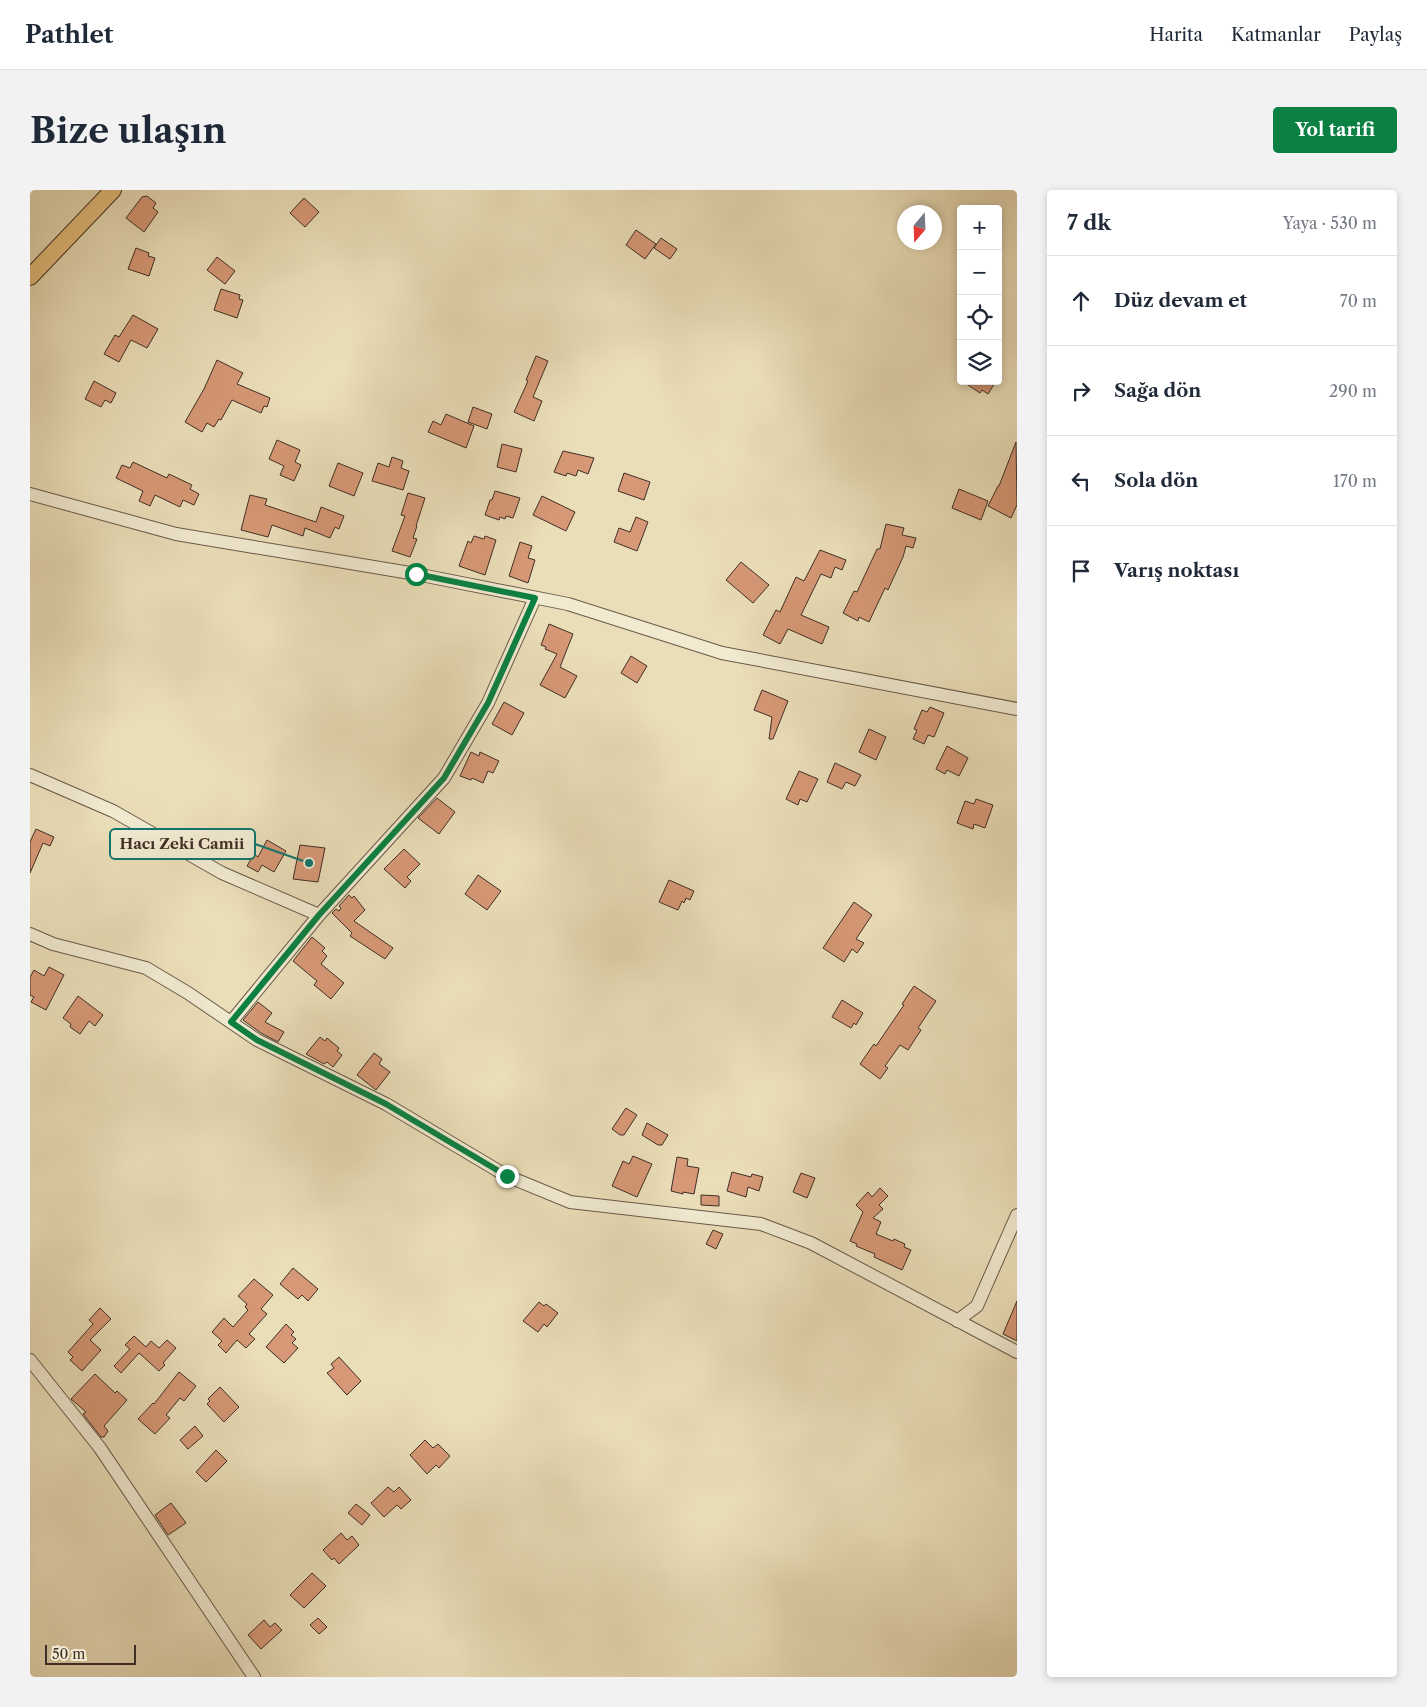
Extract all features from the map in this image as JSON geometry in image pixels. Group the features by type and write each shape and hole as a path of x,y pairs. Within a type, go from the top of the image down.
{"main road":[{"path":"30,277 113,190"}],"street":[{"path":"30,494 176,534 416,574 568,604 722,653 1017,709"},
{"path":"231,1022 319,915 444,778 488,703 535,598"},
{"path":"30,775 114,811 222,873 319,915"},
{"path":"30,934 53,944 146,968 188,993 257,1040 386,1104 507,1176 570,1202 761,1224 811,1243 1017,1352"},
{"path":"957,1321 976,1306 1017,1214"},
{"path":"30,1360 100,1448 254,1677"}],"building":[{"path":"147,196 156,203 153,208 158,212 144,232 126,218 142,197"},
{"path":"304,198 319,212 305,227 290,213"},
{"path":"636,230 656,244 645,259 626,245"},
{"path":"661,238 677,249 670,259 654,248"},
{"path":"136,248 149,253 148,256 155,258 149,276 128,269"},
{"path":"217,257 235,271 225,284 207,270"},
{"path":"221,289 240,295 239,299 243,300 237,318 214,310"},
{"path":"133,315 158,329 147,348 131,340 119,362 104,354 115,335 119,337"},
{"path":"536,356 548,361 533,397 542,401 534,421 514,412 528,381 526,380"},
{"path":"217,360 243,373 237,384 270,398 267,407 264,406 261,413 232,400 221,420 219,419 214,427 207,423 202,432 185,422 204,389"},
{"path":"94,381 116,393 111,403 105,400 101,407 85,399"},
{"path":"968,385 994,385 988,394 982,390 980,393"},
{"path":"473,407 492,414 487,429 468,422"},
{"path":"446,414 474,426 466,448 428,432 433,421 441,425"},
{"path":"277,440 300,450 295,462 301,465 294,481 280,475 284,466 269,459"},
{"path":"1016,442 1017,505 1011,518 988,506 999,486"},
{"path":"502,444 522,449 516,472 497,467"},
{"path":"563,451 594,458 588,474 578,470 576,476 567,473 566,476 554,472"},
{"path":"392,457 403,461 401,468 409,471 403,490 372,481 378,463 389,467"},
{"path":"133,462 167,478 169,474 192,485 190,489 199,494 194,505 183,500 180,507 155,495 150,506 139,501 143,491 116,478 122,465 130,468"},
{"path":"338,463 363,473 354,496 329,486"},
{"path":"624,473 650,482 644,500 618,491"},
{"path":"959,489 988,501 981,520 952,508"},
{"path":"495,491 520,498 513,518 506,516 505,519 500,517 499,520 485,515"},
{"path":"408,493 425,498 413,538 417,539 410,557 392,551 405,516 401,515"},
{"path":"250,495 267,499 265,505 316,522 321,507 344,516 339,529 335,527 330,538 305,528 303,536 272,525 268,537 241,530"},
{"path":"542,496 575,512 566,531 533,515"},
{"path":"636,517 648,522 637,551 614,542 619,528 630,532"},
{"path":"886,524 904,528 902,535 916,538 913,548 906,546 888,590 885,588 869,622 859,617 858,621 843,613 854,591 857,592 877,549 880,549"},
{"path":"474,536 484,539 485,536 496,540 485,575 459,566 468,541 471,543"},
{"path":"520,542 532,546 528,558 535,560 528,583 509,576"},
{"path":"820,550 846,560 842,570 835,567 831,578 821,574 801,615 829,627 822,644 788,629 780,644 763,635 776,610 780,612 796,577 804,581"},
{"path":"741,562 769,585 753,603 726,580"},
{"path":"549,624 573,634 560,667 577,676 565,698 540,685 557,654 545,649 546,647 541,645"},
{"path":"631,656 647,666 637,683 621,673"},
{"path":"762,690 788,701 773,739 769,739 772,717 754,710"},
{"path":"504,702 524,713 512,735 492,724"},
{"path":"930,707 944,713 934,737 928,735 924,744 913,739 917,730 914,729 922,710 927,712"},
{"path":"869,729 886,737 876,760 859,752"},
{"path":"947,746 968,758 959,776 947,770 945,774 936,769"},
{"path":"471,752 479,756 480,752 499,761 493,773 488,771 483,783 472,778 471,780 460,776"},
{"path":"835,763 861,775 855,786 846,782 842,789 827,782"},
{"path":"799,771 818,779 807,802 800,799 798,805 786,799"},
{"path":"437,798 455,812 439,834 418,818"},
{"path":"976,799 993,805 985,828 974,824 973,829 957,823 965,801 974,804"},
{"path":"36,829 54,837 50,846 43,843 30,873 30,842"},
{"path":"267,840 286,851 274,872 262,865 258,872 247,866 254,854 258,857"},
{"path":"300,845 325,848 318,882 293,879"},
{"path":"404,849 420,864 407,877 411,881 405,888 384,869"},
{"path":"478,875 501,891 487,910 465,894"},
{"path":"669,880 694,891 690,900 686,898 684,903 682,901 678,910 659,902"},
{"path":"349,895 352,898 354,896 365,910 354,921 393,948 385,959 350,936 352,933 332,913 336,909 339,911 341,908 339,906"},
{"path":"854,902 872,915 856,939 864,943 857,953 852,949 844,962 823,948"},
{"path":"312,937 325,948 322,951 327,956 321,964 344,983 331,999 314,985 317,981 293,961"},
{"path":"49,967 64,975 46,1010 31,1002 34,997 30,995 30,977 34,970 44,976"},
{"path":"914,986 936,1001 918,1028 921,1030 908,1050 900,1045 885,1066 888,1068 880,1079 860,1064 874,1044 876,1046 904,1005 902,1004"},
{"path":"78,996 103,1015 95,1026 89,1021 80,1034 70,1027 71,1024 63,1018"},
{"path":"842,1000 863,1013 856,1025 854,1023 851,1028 832,1017"},
{"path":"258,1002 272,1013 265,1022 284,1032 278,1042 243,1020"},
{"path":"320,1037 325,1041 327,1038 339,1048 337,1051 342,1055 333,1067 327,1062 324,1064 306,1054"},
{"path":"374,1053 382,1059 379,1064 390,1072 376,1090 357,1075"},
{"path":"626,1108 637,1115 624,1135 620,1135 612,1129"},
{"path":"647,1123 668,1135 662,1145 658,1145 642,1135"},
{"path":"633,1156 652,1164 637,1197 612,1186 623,1161 629,1164"},
{"path":"677,1157 688,1159 687,1166 699,1168 694,1194 671,1191"},
{"path":"732,1172 751,1177 752,1174 763,1177 759,1191 748,1187 746,1197 727,1191"},
{"path":"801,1173 815,1178 807,1198 793,1192"},
{"path":"880,1188 888,1196 879,1205 883,1209 873,1218 881,1222 876,1234 905,1244 904,1247 911,1250 902,1270 874,1257 875,1254 856,1246 857,1244 850,1241 863,1212 856,1205 868,1192 872,1197"},
{"path":"701,1195 719,1196 719,1206 701,1205"},
{"path":"713,1230 723,1234 716,1249 706,1244"},
{"path":"293,1268 318,1289 308,1301 302,1295 298,1299 280,1284"},
{"path":"254,1279 273,1295 261,1309 267,1314 249,1334 255,1339 246,1348 237,1340 226,1353 218,1345 222,1341 212,1332 224,1318 233,1327 248,1310 245,1307 247,1304 238,1296"},
{"path":"1017,1301 1017,1341 1003,1334"},
{"path":"539,1302 544,1306 546,1304 558,1313 547,1327 544,1324 538,1332 523,1321"},
{"path":"100,1308 111,1319 90,1340 101,1350 82,1371 70,1360 73,1357 68,1352 93,1324 89,1320"},
{"path":"286,1324 294,1332 291,1335 296,1339 292,1343 298,1348 284,1363 266,1347"},
{"path":"134,1336 146,1347 151,1341 159,1348 167,1340 176,1348 163,1363 165,1365 159,1371 139,1353 121,1373 114,1366 130,1349 125,1345"},
{"path":"339,1357 361,1381 347,1395 327,1373 334,1368 331,1364"},
{"path":"179,1372 196,1386 184,1401 180,1398 166,1415 170,1418 155,1434 138,1419 154,1404"},
{"path":"95,1374 115,1393 117,1391 127,1400 104,1426 108,1431 104,1437 101,1437 83,1414 86,1412 71,1399"},
{"path":"220,1387 239,1407 224,1422 207,1404 210,1401 208,1399"},
{"path":"195,1426 203,1436 188,1449 180,1440"},
{"path":"425,1440 433,1448 438,1444 450,1456 439,1468 436,1465 427,1474 410,1455"},
{"path":"216,1450 227,1461 206,1482 196,1472"},
{"path":"388,1487 394,1492 399,1487 411,1500 401,1509 397,1505 384,1517 371,1503"},
{"path":"171,1503 186,1523 168,1535 155,1515"},
{"path":"356,1504 370,1515 362,1525 348,1513"},
{"path":"341,1533 347,1540 352,1536 359,1545 339,1564 334,1558 332,1560 323,1550"},
{"path":"312,1573 326,1586 304,1608 290,1595"},
{"path":"318,1618 327,1627 319,1634 310,1625"},
{"path":"264,1620 270,1627 275,1623 282,1630 261,1649 248,1635"}],"place":[{"name":"Hacı Zeki Camii","path":"309,863"}],"route":[{"path":"416,574 535,598 488,703 444,778 319,915 231,1022 257,1040 386,1104 507,1176"}]}
